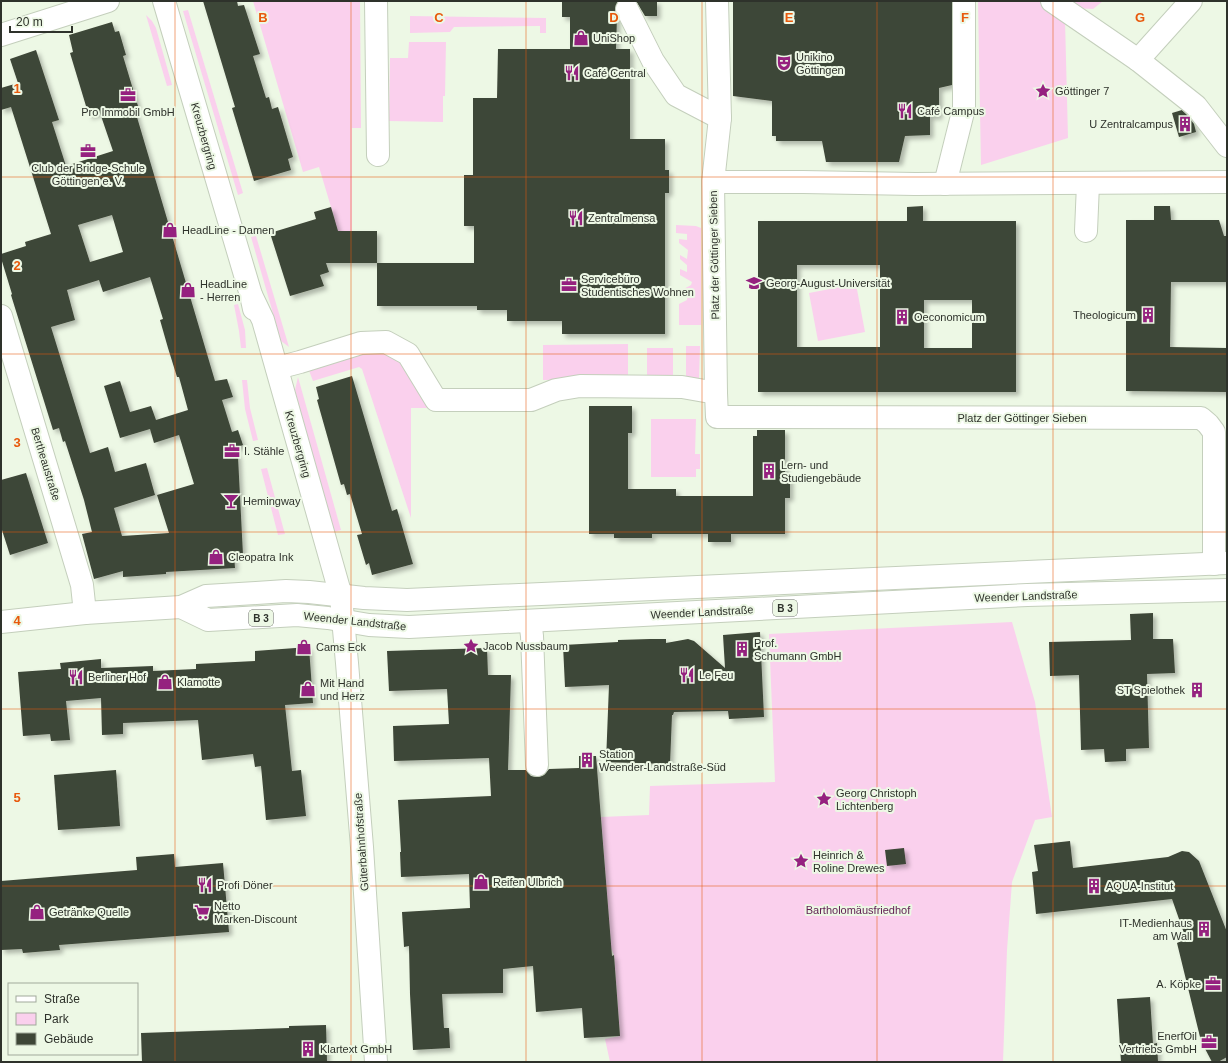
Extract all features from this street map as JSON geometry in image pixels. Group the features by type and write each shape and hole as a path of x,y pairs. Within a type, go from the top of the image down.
{"street":[{"path":"1,35 108,1"},
{"name":"Kreuzbergring","path":"164,1 251,295 267,371 310,529 336,595"},
{"path":"376,1 378,155"},
{"name":"Platz der Göttinger Sieben","path":"717,1 720,118 713,182 717,417 1201,418 1214,432 1220,564"},
{"path":"945,184 964,108 964,1"},
{"path":"1052,1 1138,60 1196,106 1227,146"},
{"path":"1138,60 1191,1"},
{"path":"627,9 653,61 676,95 720,118"},
{"path":"713,182 945,184 1227,182"},
{"path":"1086,231 1088,184"},
{"name":"Kreuzbergring","path":"251,295 263,320 277,368 336,595"},
{"name":"Bertheaustraße","path":"1,316 82,585 85,613"},
{"path":"277,368 361,343 386,342 408,354 436,400 532,400 556,390 580,386 682,387 716,393"},
{"name":"Weender Landstraße","path":"1,622 85,613 181,607 206,596 286,591 407,600 430,600 1220,564"},
{"name":"Weender Landstraße","path":"181,607 208,620 297,615 409,627 1027,595 1227,590"},
{"name":"Güterbahnhofstraße","path":"336,595 343,621 362,855 376,1062"},
{"path":"530,621 532,636 537,765"}],"green space":[{"path":"253,1 360,1 361,128 352,128 352,231 322,232 334,217 319,167 303,172"},
{"path":"978,1 1040,1 1065,20 1068,138 981,165"},
{"path":"1064,1 1103,1 1093,9 1074,8"},
{"path":"188,10 243,193 238,195 183,11"},
{"path":"146,15 156,28 172,85 167,86"},
{"path":"410,16 546,18 546,33 540,33 540,26 454,27 450,32 410,33"},
{"path":"409,42 446,42 443,122 389,121 390,58 408,58"},
{"path":"676,225 696,226 701,228 701,325 679,325 679,304 687,300 688,292 680,295 680,291 691,285 692,282 680,275 680,269 687,272 687,265 680,259 680,255 687,259 688,250 679,243 679,239 687,240 687,234 676,233"},
{"path":"256,236 289,347 281,341 251,237"},
{"path":"856,284 865,332 818,341 809,293"},
{"path":"238,304 245,330 246,348 241,348 234,305"},
{"path":"628,344 628,379 543,380 543,345"},
{"path":"686,346 700,346 699,379 686,379"},
{"path":"647,348 673,348 673,375 647,375"},
{"path":"367,351 386,353 397,359 407,371 428,408 411,408 411,518 362,369 359,367 313,381 308,368"},
{"path":"298,377 341,530 333,532 295,390"},
{"path":"242,380 247,380 250,408 258,440 253,441 245,409"},
{"path":"651,419 696,419 695,454 700,454 700,469 696,469 696,477 651,477"},
{"path":"267,468 285,534 278,535 261,469"},
{"name":"Bartholomäusfriedhof","path":"1012,622 1035,702 1052,817 1035,820 1012,882 1007,950 1003,1062 610,1062 605,1039 620,1036 614,955 611,948 601,817 649,815 650,786 775,782 769,634"}],"building":[{"path":"203,1 237,1 238,6 244,5 260,54 253,56 266,98 269,97 272,109 278,107 293,157 288,159 291,170 254,181 232,108 235,107"},
{"path":"562,1 618,1 615,9 617,16 616,49 630,49 630,139 665,139 665,170 669,170 669,193 665,193 665,334 562,334 562,321 507,321 507,310 477,310 477,306 377,306 377,263 474,263 474,226 464,226 464,175 473,175 473,98 497,98 498,49 570,49 570,17 562,17"},
{"path":"636,1 657,1 657,16 645,16"},
{"path":"733,1 952,1 952,85 939,88 939,116 930,116 930,135 905,136 899,162 826,162 822,141 776,141 776,136 772,136 772,101 733,96"},
{"path":"112,22 115,32 119,31 126,55 123,56 138,106 134,107 215,381 227,379 233,397 222,400 232,432 238,430 243,445 235,448 238,457 243,555 234,555 235,568 166,572 166,574 123,577 123,571 94,579 82,534 92,532 84,500 65,441 63,442 59,428 53,430 1,258 1,254 26,246 25,242 51,234 11,107 1,110 1,88 18,83 10,59 36,50 59,120 52,122 66,166 113,151 100,113 89,116 70,53 73,52 69,35","holes":["112,215 123,252 90,262 78,225","150,277 163,319 160,320 177,377 179,377 188,410 156,420 151,406 130,412 120,381 104,386 120,438 150,429 154,443 179,435 194,484 157,495 169,533 122,536 114,508 155,495 146,463 115,472 108,447 90,453 51,327 75,320 67,290 99,280 103,292"]},
{"name":"U Zentralcampus","path":"1182,110 1194,124 1196,132 1179,137 1172,113"},
{"name":"Oeconomicum","path":"923,206 923,221 1016,221 1016,392 758,392 758,221 907,221 907,207","holes":["797,265 880,265 880,347 797,347","924,300 972,300 972,348 924,348"]},
{"name":"Theologicum","path":"1154,206 1170,206 1171,220 1219,220 1224,236 1227,236 1227,282 1171,282 1170,347 1227,348 1227,392 1126,391 1126,220 1154,220"},
{"path":"331,207 338,231 377,231 377,263 326,263 329,272 320,275 324,286 290,296 270,233 316,219 314,212"},
{"path":"352,376 392,511 397,509 413,564 372,575 369,563 366,565 357,535 362,534 350,494 347,495 344,484 341,485 317,400 319,399 316,387"},
{"name":"Lern- und Studiengebäude","path":"589,406 632,406 632,433 628,433 628,489 676,489 676,496 753,496 753,436 757,436 757,430 785,430 785,478 790,478 790,498 785,498 785,534 731,534 731,542 708,542 708,534 652,534 652,538 614,538 614,534 589,534"},
{"path":"26,473 48,543 10,555 1,527 1,480"},
{"path":"1153,613 1153,639 1173,639 1175,673 1147,674 1149,748 1126,749 1126,761 1105,762 1104,749 1081,750 1079,675 1050,676 1049,642 1131,640 1130,614"},
{"path":"760,632 764,717 729,719 728,711 674,712 672,715 670,764 606,762 609,685 565,687 563,645 618,642 618,640 650,639 666,639 666,643 688,639 694,641 725,668 723,635"},
{"path":"309,647 313,703 285,705 292,771 301,770 306,816 266,820 261,766 255,767 253,754 202,760 198,720 123,723 123,734 102,735 101,698 66,701 70,740 51,741 50,734 23,736 18,672 61,669 60,663 101,659 101,668 153,666 153,671 196,669 196,664 255,661 255,651"},
{"path":"487,648 488,675 511,675 508,770 526,770 531,776 538,777 544,775 549,769 579,768 579,756 596,756 620,1036 584,1038 582,1008 536,1012 533,966 503,969 503,993 442,994 444,1028 449,1028 450,1048 413,1050 409,946 404,947 402,912 470,908 469,874 401,877 398,800 491,796 489,758 394,761 393,726 449,724 447,689 389,691 387,651"},
{"path":"116,770 120,826 58,830 54,775"},
{"path":"1070,841 1073,868 1168,857 1182,851 1189,852 1199,861 1227,932 1227,1057 1218,1062 1212,1062 1201,1041 1177,943 1186,939 1172,899 1036,914 1032,872 1038,871 1034,845"},
{"path":"904,848 906,864 887,866 885,850"},
{"path":"174,854 175,867 223,863 229,932 59,945 60,950 23,953 22,949 1,950 1,881 137,870 136,857"},
{"path":"1150,997 1153,1044 1157,1043 1158,1062 1121,1062 1117,999"},
{"path":"326,1025 327,1062 142,1062 141,1033 289,1028 289,1026"}],"place":[{"name":"UniShop","path":"581,38"},
{"name":"Unikino Göttingen","path":"784,63"},
{"name":"Café Central","path":"572,73"},
{"name":"Göttinger 7","path":"1043,91"},
{"name":"Pro Immobil GmbH","path":"128,95"},
{"name":"Café Campus","path":"905,111"},
{"name":"U Zentralcampus","path":"1185,124"},
{"name":"Club der Bridge-Schule Göttingen e. V.","path":"88,151"},
{"name":"Zentralmensa","path":"576,218"},
{"name":"HeadLine - Damen","path":"170,230"},
{"name":"Georg-August-Universität","path":"754,283"},
{"name":"Servicebüro Studentisches Wohnen","path":"569,285"},
{"name":"HeadLine - Herren","path":"188,290"},
{"name":"Theologicum","path":"1148,315"},
{"name":"Oeconomicum","path":"902,317"},
{"name":"I. Stähle","path":"232,451"},
{"name":"Lern- und Studiengebäude","path":"769,471"},
{"name":"Hemingway","path":"231,501"},
{"name":"Cleopatra Ink","path":"216,557"},
{"name":"Jacob Nussbaum","path":"471,646"},
{"name":"Cams Eck","path":"304,647"},
{"name":"Prof. Schumann GmbH","path":"742,649"},
{"name":"Le Feu","path":"687,675"},
{"name":"Berliner Hof","path":"76,677"},
{"name":"Klamotte","path":"165,682"},
{"name":"Mit Hand und Herz","path":"308,689"},
{"name":"ST Spielothek","path":"1197,690"},
{"name":"Station Weender-Landstraße-Süd","path":"587,760"},
{"name":"Georg Christoph Lichtenberg","path":"824,799"},
{"name":"Heinrich & Roline Drewes","path":"801,861"},
{"name":"Reifen Ulbrich","path":"481,882"},
{"name":"Profi Döner","path":"205,885"},
{"name":"AQUA-Institut","path":"1094,886"},
{"name":"Getränke Quelle","path":"37,912"},
{"name":"Netto Marken-Discount","path":"202,912"},
{"name":"IT-Medienhaus am Wall","path":"1204,929"},
{"name":"A. Köpke","path":"1213,984"},
{"name":"EnerfOil Vertriebs GmbH","path":"1209,1042"},
{"name":"Klartext GmbH","path":"308,1049"}]}
